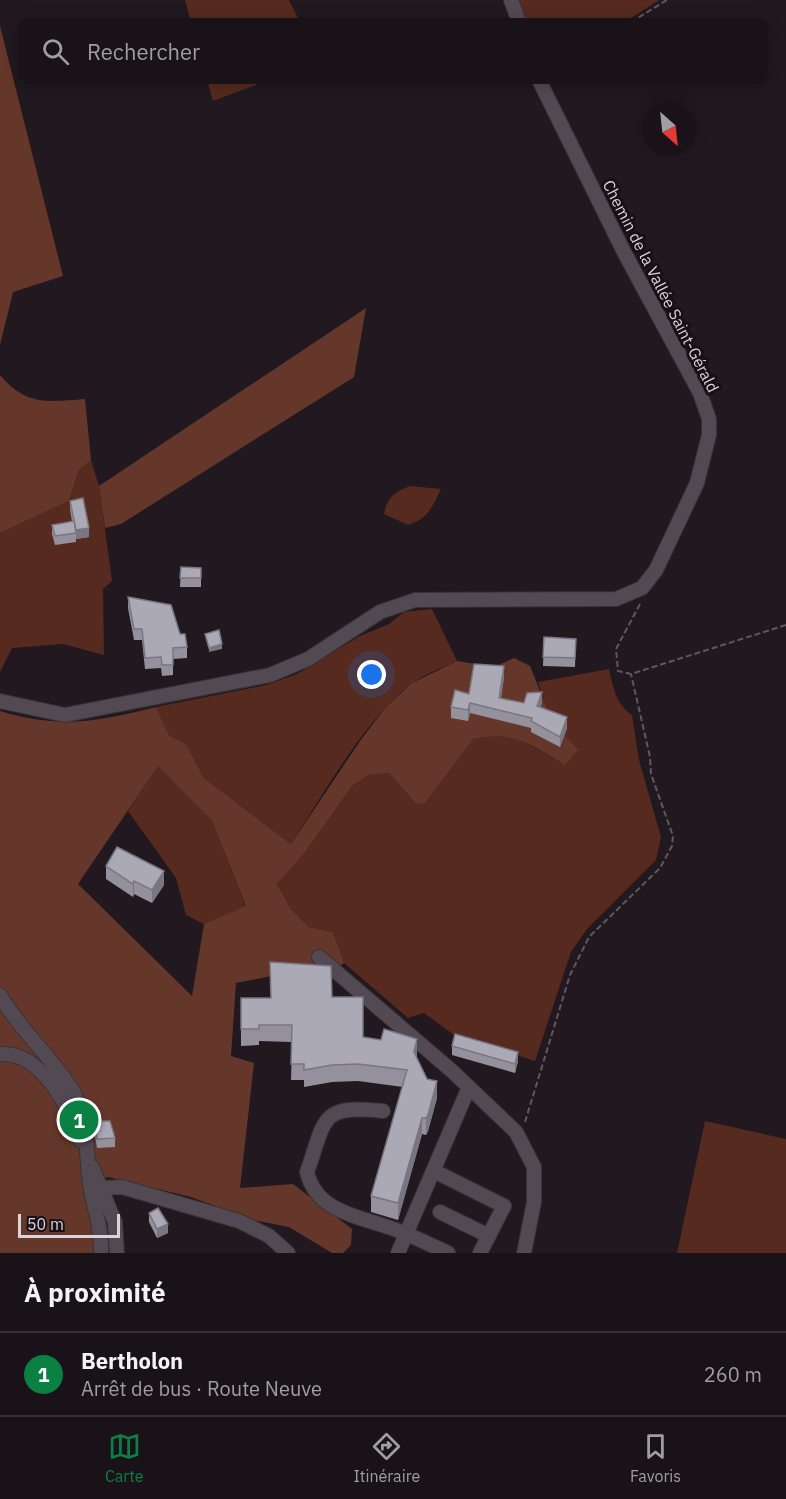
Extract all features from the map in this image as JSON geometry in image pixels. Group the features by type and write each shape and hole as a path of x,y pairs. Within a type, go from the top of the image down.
{"street":[{"path":"511,0 518,18"},
{"name":"Chemin de la Vallée Saint-Gérald","path":"541,84 624,254 700,393 709,419 709,435 697,483 656,570 642,588"},
{"path":"0,701 65,715 270,675 308,659 380,612 409,601 616,599 642,588"},
{"path":"319,957 469,1087 516,1132 534,1167 534,1202 524,1253"},
{"path":"0,995 15,1021 72,1089 82,1111 91,1191 102,1235 101,1253"},
{"path":"0,1054 17,1056 34,1064 65,1108 102,1188 114,1222 117,1253"},
{"path":"398,1253 469,1087"},
{"path":"383,1111 357,1108 337,1110 327,1118 307,1172 320,1197 334,1208 406,1234 448,1253"},
{"path":"434,1171 504,1206 480,1253"},
{"path":"102,1188 122,1188 239,1221 269,1236 288,1253"},
{"path":"440,1212 489,1236"}],"path":[{"path":"638,18 667,0"},
{"path":"642,588 644,597 616,649 618,671 631,674 786,625"},
{"path":"520,1140 570,975 589,937 660,868 672,846 673,836 651,774 651,757 631,674"}],"shaded area":[{"path":"185,0 289,0 298,18 190,18"},
{"path":"518,0 659,0 631,18 525,18"},
{"path":"0,26 63,276 13,292 0,345"},
{"path":"208,84 258,84 213,101"},
{"path":"366,308 354,377 121,524 105,528 99,486"},
{"path":"0,375 19,392 38,400 85,399 91,460 79,470 69,501 0,533"},
{"path":"91,460 99,486 112,581 103,589 104,655 63,644 12,648 0,672 0,533 69,501 79,470"},
{"path":"410,486 441,489 425,515 408,525 384,514 392,496"},
{"path":"432,609 457,661 411,684 376,718 345,759 291,844 204,778 186,744 169,737 156,707 266,685 297,674 360,636 389,624 404,612"},
{"path":"514,658 530,666 552,721 578,750 565,765 532,746 512,738 501,736 473,739 425,803 416,804 389,773 369,775 353,785 304,854 277,884 291,909 309,927 333,932 344,963 328,975 292,972 236,983 231,1056 254,1063 240,1188 293,1184 352,1229 351,1245 343,1253 332,1253 289,1227 253,1220 191,1197 108,1177 86,1185 105,1253 0,1253 0,711 21,717 60,722 96,720 156,707 169,736 186,744 204,778 291,844 360,741 385,708 412,683 457,661 494,667","holes":["158,766 212,821 246,906 204,924 192,996 78,884"]},
{"path":"609,669 614,689 622,706 632,715 639,760 661,837 656,860 587,929 571,952 535,1061 454,1035 424,1013 408,1018 344,963 333,932 309,927 291,909 277,884 304,854 353,785 369,775 389,773 416,804 473,739 495,734 516,737 565,765 538,682"},
{"path":"158,765 212,821 246,907 204,924 186,915 176,878 128,811"},
{"path":"705,1121 786,1139 786,1253 677,1253"}],"building":[{"path":"83,498 89,528 76,530 70,501"},
{"path":"74,521 76,533 55,536 52,525"},
{"path":"181,567 201,568 201,578 180,578"},
{"path":"128,597 171,605 180,634 185,634 187,647 173,648 173,665 162,665 161,657 145,658 142,629 134,629"},
{"path":"219,630 222,644 209,648 205,634"},
{"path":"544,637 576,639 575,658 543,657"},
{"path":"474,664 504,666 499,698 524,703 527,693 542,692 537,706 567,717 560,737 531,721 532,718 470,703 468,710 451,707 455,690 469,694"},
{"path":"117,847 164,871 152,890 134,881 133,884 106,866"},
{"path":"270,962 331,966 332,997 363,997 363,1037 381,1040 384,1029 417,1039 414,1052 427,1079 437,1081 428,1115 422,1118 398,1203 371,1196 407,1070 358,1064 332,1065 304,1070 304,1064 291,1064 292,1025 259,1025 259,1029 241,1029 241,998 271,998"},
{"path":"455,1034 518,1052 515,1064 452,1046"},
{"path":"94,1121 110,1121 115,1138 97,1139"},
{"path":"158,1208 168,1224 157,1229 149,1213"}],"place":[{"name":"Bertholon","path":"79,1120"}]}
